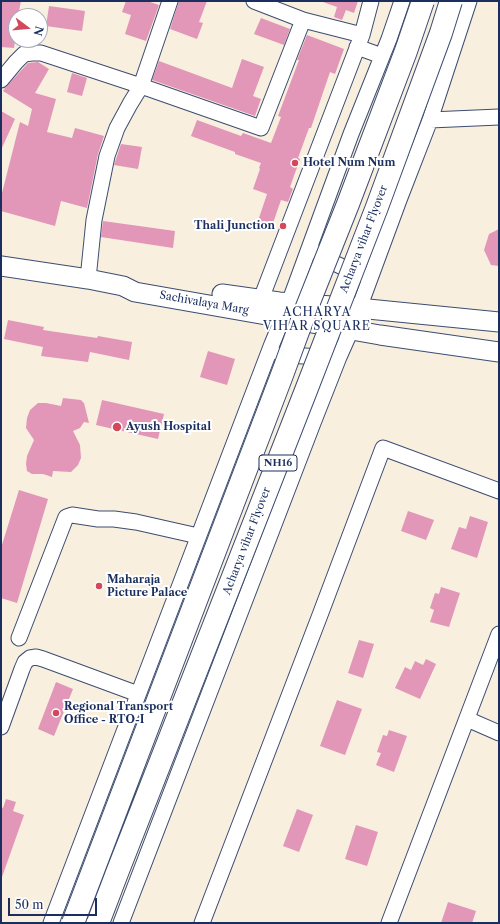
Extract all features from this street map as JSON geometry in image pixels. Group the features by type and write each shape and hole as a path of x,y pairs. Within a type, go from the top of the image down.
{"highway":[{"name":"NH16","path":"73,923 307,307 351,198 424,1"},
{"name":"Acharya vihar Flyover","path":"98,923 371,222 441,33 451,1"}],"main road":[{"name":"Sachivalaya Marg","path":"1,266 88,279 123,286 135,292 235,309 286,311"},
{"name":"Sachivalaya Marg","path":"123,286 134,283 260,299 286,311 351,330 499,352"},
{"path":"286,311 358,308 499,322"}],"street":[{"path":"88,279 94,220 107,156 116,128 141,86 170,1"},
{"path":"254,1 359,41 382,56"},
{"path":"260,299 359,41 371,1"},
{"path":"51,923 266,357 286,311 351,134 389,40 402,1"},
{"path":"121,923 339,357 351,330 430,120 469,1"},
{"path":"1,80 24,54 41,53 261,128 303,20"},
{"path":"430,120 499,117"},
{"path":"314,234 315,247 320,255 355,273 370,277"},
{"path":"266,357 281,355 339,357"},
{"path":"202,923 383,448 499,490"},
{"path":"19,638 66,517 72,515 136,522 198,536"},
{"path":"389,923 499,634"},
{"path":"1,727 22,668 25,662 30,658 44,659 138,694"},
{"path":"466,719 499,733"}],"building":[{"path":"1,1 21,1 20,8 8,8 8,48 1,47"},
{"path":"126,1 147,1 159,5 146,41 125,34 131,15 122,12"},
{"path":"179,1 207,1 199,22 203,23 197,39 170,29"},
{"path":"323,1 358,1 354,13 346,10 342,20 334,17 337,7"},
{"path":"49,6 85,11 82,31 48,26"},
{"path":"261,18 290,29 284,45 254,34"},
{"path":"307,35 344,49 335,74 330,72 311,128 309,128 298,158 300,159 290,187 293,189 288,202 281,200 272,226 258,221 267,194 253,189 261,163 191,136 197,120 241,136 243,133 271,143 281,117 278,116"},
{"path":"242,59 264,67 253,96 261,99 255,116 152,80 159,61 232,88"},
{"path":"38,62 49,69 35,93 56,99 47,132 72,138 75,128 104,136 98,154 87,208 61,201 55,226 1,211 1,197 20,122 28,126 32,109 3,91 28,63"},
{"path":"72,73 87,78 82,96 67,92"},
{"path":"1,111 15,119 1,150"},
{"path":"121,144 142,147 138,169 114,165"},
{"path":"103,221 175,231 173,248 101,237"},
{"path":"499,229 499,266 491,265 484,250 489,234"},
{"path":"8,320 44,327 43,330 97,338 98,336 132,342 129,360 90,352 88,362 41,356 43,347 4,339"},
{"path":"208,351 235,359 227,385 200,377"},
{"path":"63,398 81,400 84,403 89,423 84,422 80,428 73,431 80,445 81,458 78,465 71,472 53,471 52,477 43,474 32,474 27,471 26,464 27,456 34,440 26,428 30,410 38,403 61,406"},
{"path":"102,400 164,414 158,439 96,425"},
{"path":"19,490 48,499 17,603 1,598 1,548"},
{"path":"408,511 434,520 426,540 401,531"},
{"path":"470,516 488,522 477,558 451,549 459,527 466,529"},
{"path":"441,587 460,593 449,627 430,622 434,610 430,608 435,593 439,594"},
{"path":"359,640 374,644 363,678 348,673"},
{"path":"426,659 436,664 420,699 395,688 405,667 411,670 415,661 423,665"},
{"path":"56,682 73,689 54,736 38,729"},
{"path":"337,700 362,709 345,755 320,746"},
{"path":"389,730 407,736 394,772 376,765 381,753 377,752 383,735 387,736"},
{"path":"6,799 16,802 13,811 24,815 1,877 1,807 3,808"},
{"path":"297,809 313,815 299,852 283,846"},
{"path":"356,825 378,832 367,866 345,859"},
{"path":"448,902 476,911 472,923 441,923"}],"place":[{"name":"Hotel Num Num","path":"295,163"},
{"name":"Thali Junction","path":"283,226"},
{"name":"Ayush Hospital","path":"117,427"},
{"name":"Maharaja Picture Palace","path":"99,586"},
{"name":"Regional Transport Office - RTO-I","path":"56,713"}],"district":[{"name":"ACHARYA VIHAR SQUARE","path":"317,320"}]}
